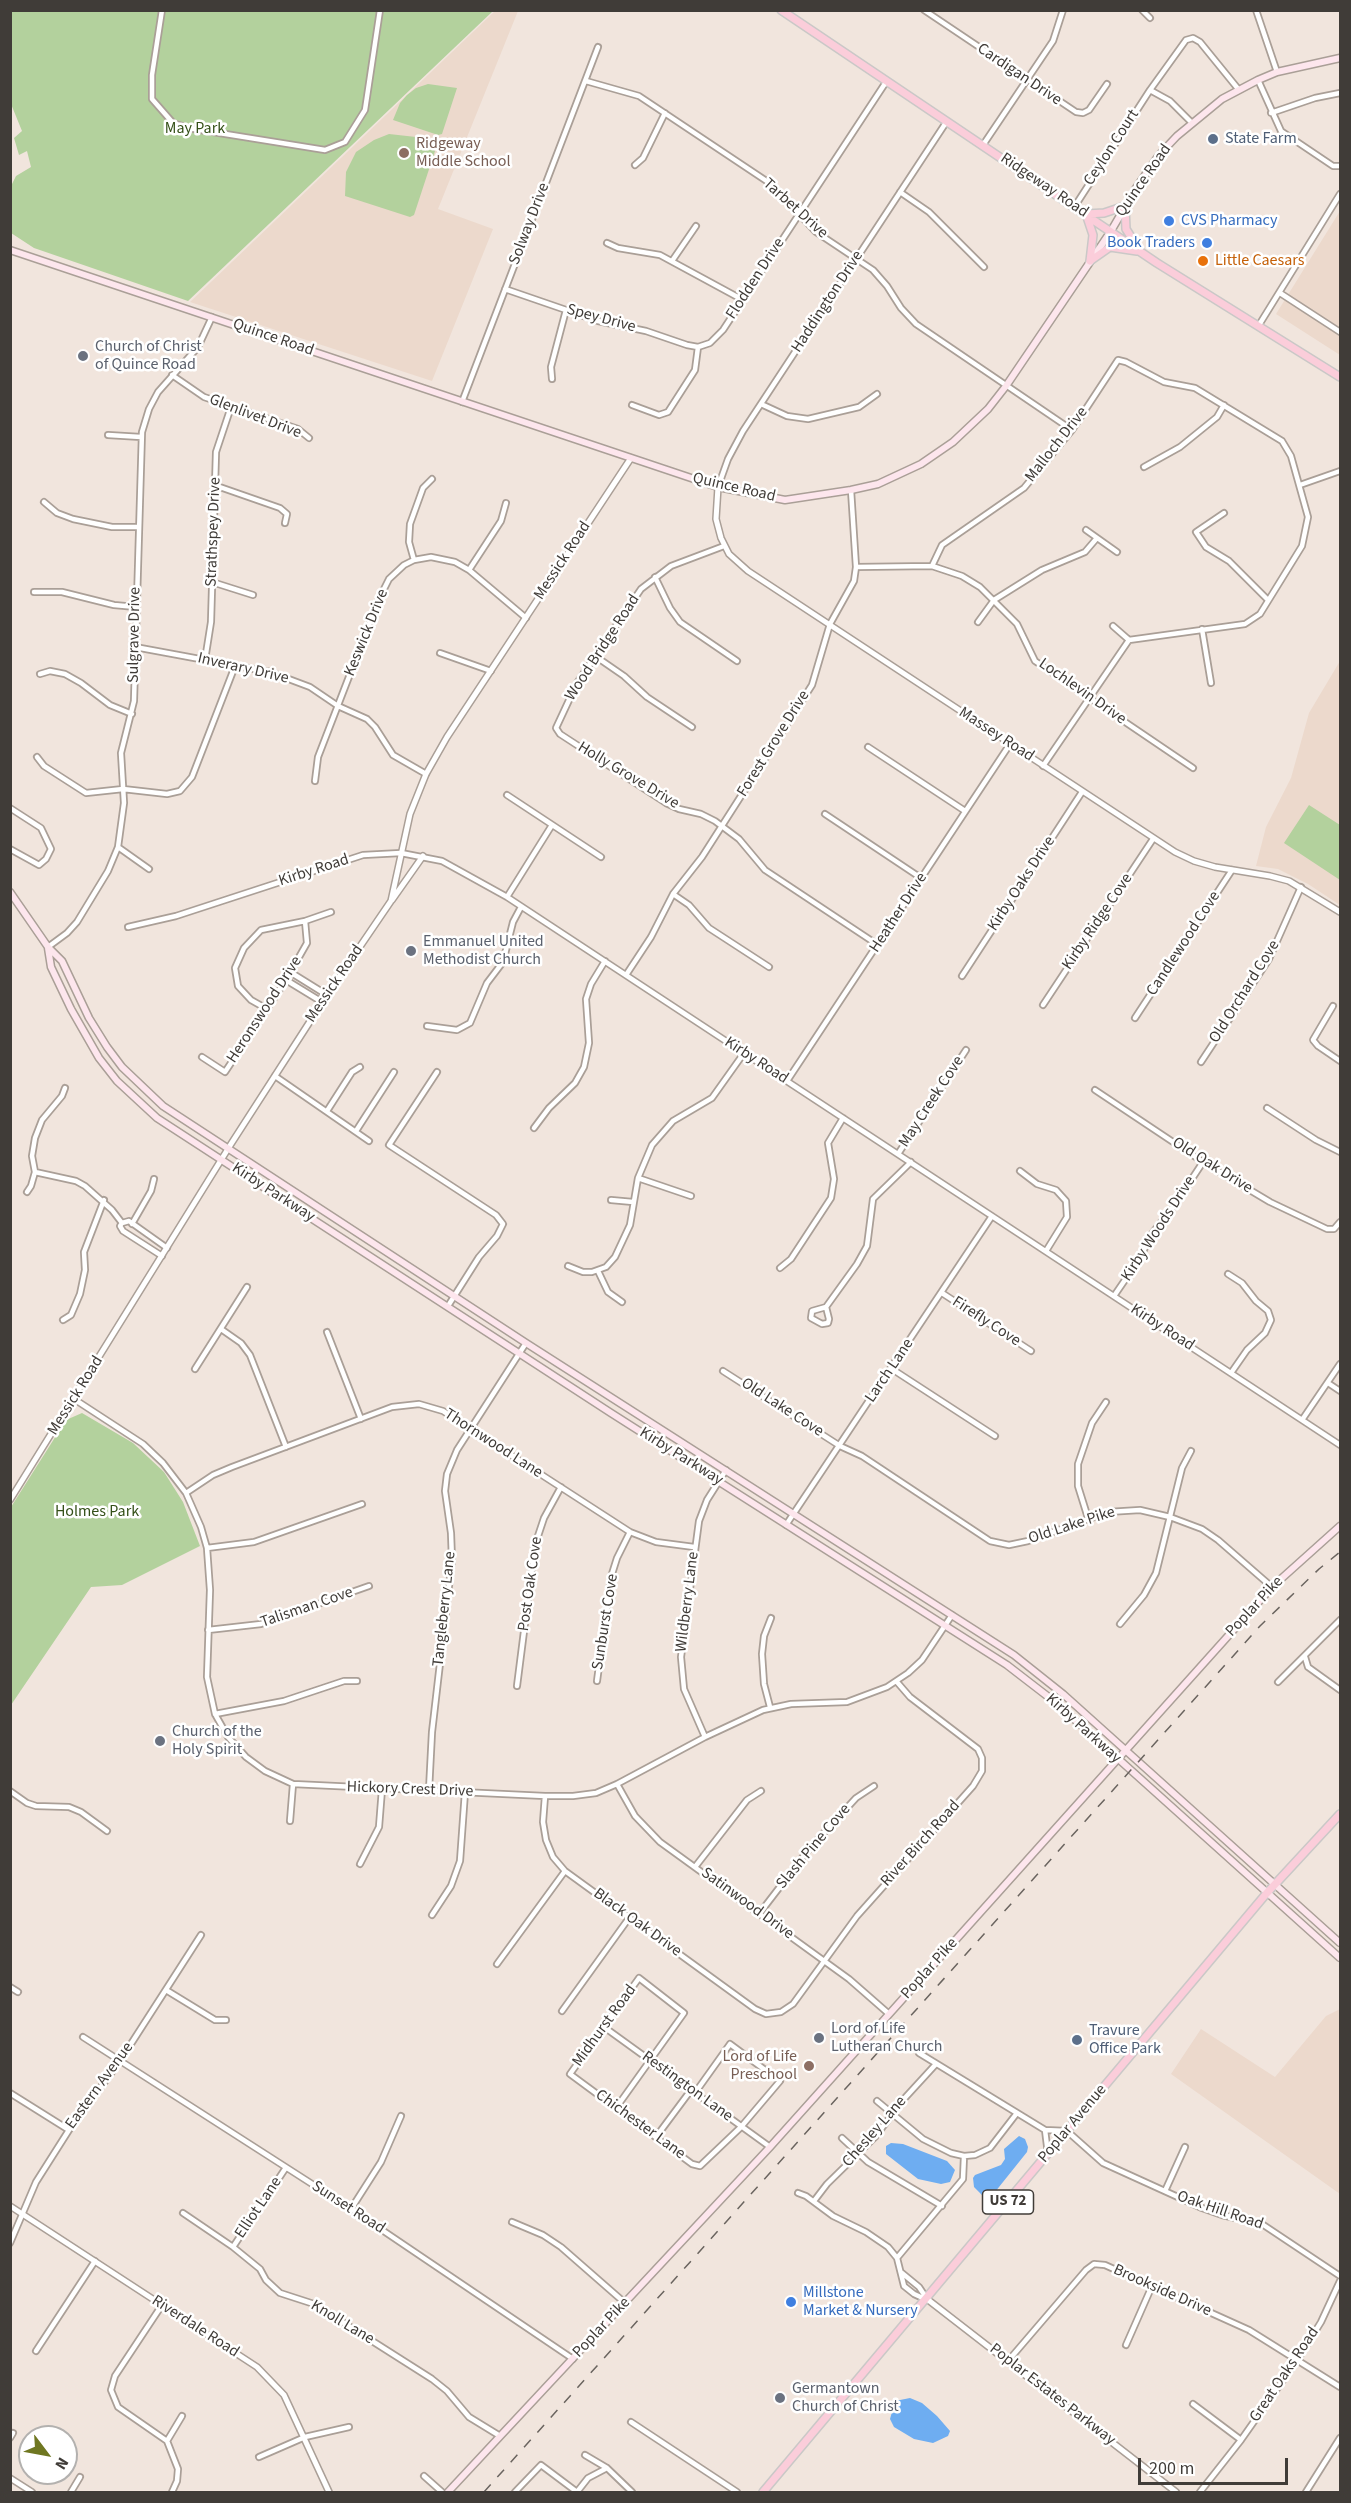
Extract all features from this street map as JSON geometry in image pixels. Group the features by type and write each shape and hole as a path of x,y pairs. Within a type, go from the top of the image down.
{"main road":[{"name":"Ridgeway Road","path":"781,10 1140,251 1341,377"},
{"name":"Quince Road","path":"10,250 718,487 785,500 851,490 888,480 932,458 972,426 1006,386 1159,155 1191,122 1222,99 1276,72 1341,58"},
{"path":"1090,261 1093,235 1086,214 1104,213 1125,206 1126,229 1140,251"},
{"path":"1090,261 1110,248 1140,251"},
{"name":"Kirby Parkway","path":"10,892 48,947 62,960 89,1018 122,1067 163,1106 526,1343 794,1513 1035,1670 1341,1943"},
{"name":"Kirby Parkway","path":"48,947 51,967 71,1009 99,1058 117,1081 157,1118 1027,1679 1266,1894 1341,1958"},
{"name":"Poplar Pike","path":"448,2493 770,2147 1272,1587 1341,1526"},
{"name":"Poplar Avenue","path":"763,2493 1266,1894 1341,1814"}],"street":[{"path":"162,10 152,75 152,99 173,123 188,128 325,150 345,142 365,110 380,10"},
{"name":"Cardigan Drive","path":"924,10 1079,113 1089,110 1107,84"},
{"path":"983,145 1053,41 1063,10"},
{"path":"1142,10 1150,18"},
{"path":"1256,10 1276,72"},
{"name":"Ceylon Court","path":"1075,206 1150,90 1186,40 1193,38 1200,42 1239,90"},
{"name":"Solway Drive","path":"462,402 598,47"},
{"path":"1258,80 1271,113 1283,134 1333,166 1341,166"},
{"name":"Tarbet Drive","path":"586,81 636,94 771,184 816,232 878,275 901,308 916,324 1072,430"},
{"name":"Flodden Drive","path":"698,347 710,343 719,336 886,82"},
{"path":"1150,90 1170,101 1191,122"},
{"path":"1271,113 1315,98 1341,93"},
{"path":"635,165 643,158 665,113"},
{"name":"Haddington Drive","path":"718,487 733,449 761,404 947,121"},
{"path":"900,192 929,212 984,267"},
{"path":"1258,325 1341,194"},
{"path":"672,261 696,226"},
{"path":"607,243 618,248 653,253 743,300"},
{"name":"Spey Drive","path":"505,289 598,321 646,331 698,347"},
{"path":"1280,293 1341,332"},
{"path":"552,379 551,367 566,310"},
{"name":"Sulgrave Drive","path":"48,947 71,929 80,918 108,872 118,847 123,812 121,753 132,714 141,437 152,403 172,375 198,347 212,317"},
{"path":"632,405 659,415 668,412 695,370 698,347"},
{"name":"Malloch Drive","path":"932,566 942,545 1024,488 1072,430 1118,360 1164,382 1195,388 1224,405"},
{"name":"Glenlivet Drive","path":"172,375 199,395 298,429 309,438"},
{"path":"761,404 788,416 808,418 859,407 877,394"},
{"path":"1043,766 1087,698 1129,640 1245,624 1260,614 1302,546 1308,517 1291,456 1282,441 1224,405 1217,417 1180,447 1144,467"},
{"name":"Strathspey Drive","path":"205,660 211,629 214,485 218,444 231,407"},
{"path":"108,435 141,437"},
{"name":"Messick Road","path":"10,1500 221,1160 322,1002 391,901 410,814 426,774 447,737 631,458"},
{"path":"1300,485 1341,471"},
{"path":"432,479 423,488 410,524 409,542 414,560 430,557 444,558 469,570 526,618"},
{"path":"214,485 280,508 287,514 285,523"},
{"name":"Massey Road","path":"718,487 716,519 724,546 734,560 748,571 1153,839 1194,861 1280,878 1301,887 1341,912"},
{"name":"Forest Grove Drive","path":"626,975 651,937 673,894 702,857 812,685 830,624 854,581 856,567 851,490"},
{"path":"44,502 57,513 73,519 112,527 138,527"},
{"path":"469,570 501,521 506,503"},
{"path":"1224,513 1196,532 1206,547 1229,561 1268,600"},
{"path":"1086,530 1117,552"},
{"path":"978,622 994,600 1042,570 1085,552 1097,538"},
{"name":"Wood Bridge Road","path":"555,728 573,690 632,600 655,577 678,563 724,546"},
{"name":"Keswick Drive","path":"315,781 316,762 386,585 399,569 414,560"},
{"name":"Lochlevin Drive","path":"856,567 932,566 962,576 980,587 1017,624 1035,661 1193,768"},
{"path":"655,577 670,608 680,622 737,661"},
{"path":"212,582 253,595"},
{"path":"34,592 62,592 114,605 136,606"},
{"path":"1113,626 1129,640"},
{"path":"1202,629 1211,682"},
{"name":"Inverary Drive","path":"135,647 270,672 314,689 338,706 367,719 375,727 393,756 426,774"},
{"path":"440,653 491,671"},
{"path":"595,656 624,676 647,697 692,727"},
{"path":"37,757 44,766 86,794 123,789 167,794 180,791 186,787 194,773 235,666"},
{"path":"40,674 51,671 65,674 110,705 132,714"},
{"name":"Holly Grove Drive","path":"555,728 566,738 666,803 706,816 722,826 742,842 765,870 878,945"},
{"name":"Heather Drive","path":"787,1081 1010,744"},
{"path":"868,747 965,811"},
{"name":"Kirby Oaks Drive","path":"962,976 1082,792"},
{"path":"507,795 601,857"},
{"path":"10,808 41,828 51,849 46,859 39,864 10,849"},
{"path":"825,814 921,878"},
{"path":"507,897 552,825"},
{"name":"Kirby Ridge Cove","path":"1043,1005 1153,839"},
{"path":"118,847 149,869"},
{"name":"Kirby Road","path":"128,927 176,916 363,855 401,853 442,861 507,897 1341,1445"},
{"path":"391,901 423,856"},
{"name":"Candlewood Cove","path":"1135,1018 1232,870"},
{"name":"Old Orchard Cove","path":"1201,1062 1269,959 1301,887"},
{"path":"673,894 689,905 710,928 769,967"},
{"path":"427,1026 457,1030 472,1020 487,983 503,962 513,921 521,907"},
{"path":"267,1009 251,1000 238,986 235,968 244,948 255,934 275,926 304,921 331,912"},
{"name":"Heronswood Drive","path":"202,1057 225,1072 286,980 307,943 304,921"},
{"path":"534,1128 549,1108 575,1083 584,1067 589,1042 586,999 591,984 605,961"},
{"path":"290,972 327,995"},
{"path":"286,980 322,1002"},
{"path":"1333,1006 1313,1040 1341,1061"},
{"name":"May Creek Cove","path":"898,1154 966,1050"},
{"path":"568,1266 583,1272 598,1271 612,1262 630,1225 638,1178 649,1151 661,1132 678,1117 712,1098 744,1053"},
{"path":"327,1111 352,1072 356,1067 360,1067"},
{"path":"356,1131 394,1072"},
{"path":"437,1072 389,1145 503,1222 500,1232 479,1257 448,1306"},
{"path":"275,1076 369,1141"},
{"path":"27,1191 35,1172 32,1156 35,1138 42,1120 62,1096 65,1088"},
{"name":"Old Oak Drive","path":"1095,1090 1203,1162 1270,1202 1314,1224 1334,1229 1341,1222"},
{"path":"1267,1108 1316,1140 1341,1152"},
{"path":"780,1268 791,1259 831,1198 834,1187 828,1143 843,1118"},
{"path":"826,1307 828,1323 822,1324 811,1318 812,1311 826,1307 864,1252 868,1240 873,1199 910,1162"},
{"name":"Kirby Woods Drive","path":"1114,1296 1140,1258 1151,1235 1203,1162"},
{"path":"1020,1171 1037,1184 1056,1190 1066,1201 1067,1217 1046,1251"},
{"path":"35,1172 76,1181 104,1200 122,1223"},
{"path":"638,1178 691,1196"},
{"path":"132,1224 151,1191 154,1179"},
{"path":"63,1320 71,1315 80,1294 86,1270 84,1252 104,1200"},
{"path":"611,1200 633,1202"},
{"name":"Larch Lane","path":"786,1525 992,1216"},
{"path":"122,1223 129,1221 167,1248"},
{"path":"122,1223 120,1229 125,1234 162,1256"},
{"path":"598,1271 606,1289 622,1302"},
{"path":"1228,1274 1242,1283 1256,1301 1268,1311 1271,1320 1265,1333 1247,1350 1231,1373"},
{"path":"195,1369 248,1287"},
{"name":"Firefly Cove","path":"942,1293 1031,1351"},
{"path":"221,1329 241,1343 250,1355 286,1446"},
{"path":"327,1332 361,1419"},
{"name":"Tangleberry Lane","path":"429,1790 433,1718 452,1560 445,1482 449,1465 526,1343"},
{"path":"1302,1420 1341,1364"},
{"path":"892,1369 995,1436"},
{"name":"Old Lake Cove","path":"723,1371 840,1446"},
{"path":"1328,1383 1341,1391"},
{"name":"Hickory Crest Drive","path":"74,1399 143,1444 163,1463 186,1493 201,1527 207,1548 210,1590 207,1677 215,1714 228,1737 246,1757 265,1771 293,1784 545,1796 585,1795 617,1784 705,1737 770,1707 853,1701 897,1682 922,1660 952,1615"},
{"path":"1088,1518 1078,1486 1078,1464 1092,1423 1106,1401"},
{"name":"Thornwood Lane","path":"186,1493 223,1470 286,1446 400,1405 420,1404 438,1408 630,1532 656,1542 694,1547"},
{"name":"Old Lake Pike","path":"840,1446 862,1456 990,1541 1009,1545 1028,1541 1088,1518 1115,1511 1130,1510 1170,1517 1202,1529 1272,1587"},
{"path":"1120,1624 1153,1580 1161,1558 1182,1466 1191,1451"},
{"name":"Wildberry Lane","path":"705,1737 688,1701 681,1676 694,1547 701,1513 726,1470"},
{"name":"Post Oak Cove","path":"517,1686 535,1545 544,1518 561,1487"},
{"path":"207,1548 254,1542 362,1504"},
{"name":"Sunburst Cove","path":"597,1681 611,1577 630,1532"},
{"name":"Talisman Cove","path":"208,1630 268,1622 369,1586"},
{"path":"770,1707 764,1684 762,1654 765,1631 771,1618"},
{"path":"1278,1682 1341,1620"},
{"path":"1305,1657 1308,1667 1341,1690"},
{"path":"215,1714 278,1703 344,1681 357,1681"},
{"name":"River Birch Road","path":"778,2013 793,2004 857,1916 973,1786 982,1771 982,1758 978,1749 910,1696 897,1682"},
{"path":"290,1821 293,1784"},
{"name":"Satinwood Drive","path":"617,1784 630,1810 647,1830 824,1960 889,2014"},
{"name":"Slash Pine Cove","path":"759,1914 809,1849 855,1798 874,1786"},
{"path":"360,1864 380,1827 382,1789"},
{"path":"10,1791 27,1803 36,1806 69,1807 81,1812 107,1831"},
{"path":"695,1866 747,1800 761,1791"},
{"path":"432,1915 451,1886 458,1869 462,1853 465,1792"},
{"name":"Black Oak Drive","path":"545,1796 543,1822 546,1840 553,1857 565,1871 752,2007 762,2013 778,2013"},
{"path":"497,1964 565,1871"},
{"path":"562,2011 629,1918"},
{"name":"Eastern Avenue","path":"10,2243 36,2182 69,2130 120,2061 201,1935"},
{"name":"Midhurst Road","path":"570,2074 639,1978 684,2013 650,2060"},
{"path":"10,1987 18,1992"},
{"path":"166,1990 214,2020 226,2020"},
{"name":"Restington Lane","path":"604,2027 770,2147"},
{"name":"Sunset Road","path":"83,2037 285,2169 351,2209 573,2359"},
{"path":"656,2137 730,2044 780,2080 741,2127"},
{"path":"919,2053 1045,2130 1067,2131"},
{"path":"616,2108 650,2060"},
{"name":"Chesley Lane","path":"814,2202 827,2184 859,2154 936,2064"},
{"name":"Chichester Lane","path":"570,2074 696,2166 705,2164 741,2127"},
{"path":"10,2093 69,2130"},
{"path":"877,2101 923,2139 951,2153 964,2156 975,2155 990,2148 1017,2113"},
{"path":"351,2209 381,2162 401,2116"},
{"path":"1045,2130 1048,2155"},
{"name":"Oak Hill Road","path":"1067,2131 1103,2163 1222,2215 1262,2224 1341,2276"},
{"path":"842,2138 879,2168 901,2179 942,2206"},
{"path":"1165,2191 1185,2146"},
{"path":"897,2258 963,2179 964,2156"},
{"name":"Elliot Lane","path":"233,2247 285,2169"},
{"path":"798,2193 888,2247 897,2258 904,2286 927,2299"},
{"name":"Riverdale Road","path":"10,2206 257,2367 284,2395 329,2493"},
{"name":"Knoll Lane","path":"183,2213 233,2247 260,2269 266,2280 280,2293 314,2304 432,2379 447,2391 469,2417 500,2436"},
{"path":"512,2222 543,2235 561,2247 625,2303"},
{"path":"36,2351 95,2261"},
{"name":"Brookside Drive","path":"1008,2361 1086,2270 1094,2264 1105,2265 1249,2330 1341,2387"},
{"path":"902,2272 919,2287 927,2299"},
{"name":"Great Oaks Road","path":"1200,2493 1241,2440 1298,2359 1321,2322 1341,2281"},
{"path":"1126,2345 1152,2286"},
{"name":"Poplar Estates Parkway","path":"927,2299 1176,2493"},
{"path":"162,2305 115,2376 111,2390 118,2407 167,2441 178,2469 177,2481 172,2493"},
{"path":"1193,2403 1241,2440"},
{"path":"167,2441 182,2416"},
{"path":"631,2422 737,2493"},
{"path":"259,2457 305,2437 349,2427"},
{"path":"1306,2493 1341,2438"},
{"path":"585,2456 607,2468 632,2493"},
{"path":"515,2493 541,2465 577,2492 588,2478 607,2468"},
{"path":"424,2476 442,2493"},
{"path":"70,2493 80,2477"},
{"path":"10,2478 32,2493"}],"shaded area":[{"name":"Ridgeway Middle School","path":"495,11 518,11 438,209 493,229 432,381 190,302"},
{"path":"1340,211 1340,355 1276,314"},
{"path":"1340,661 1340,905 1308,884 1278,869 1256,866 1266,827 1291,778 1309,713"},
{"path":"1340,2009 1340,2194 1171,2074 1201,2029 1275,2077 1326,2016"}],"green space":[{"name":"May Park","path":"11,11 493,11 188,301 34,248 11,233 11,186 16,176 31,167 27,151 19,155 14,138 22,131 11,104"},
{"path":"428,84 457,88 442,134 438,135 393,120 400,103 407,95 416,88"},
{"path":"389,134 416,137 435,151 414,215 410,217 345,196 346,172 356,152 374,140"},
{"path":"1309,805 1340,825 1340,880 1284,843"},
{"name":"Holmes Park","path":"82,1413 133,1443 164,1472 183,1502 200,1546 122,1585 91,1587 11,1705 11,1507 66,1420"}],"water":[{"path":"1019,2136 1025,2139 1027,2152 991,2197 983,2196 974,2187 973,2178 975,2175 1001,2165 1005,2159 1004,2149"},
{"path":"891,2143 903,2144 947,2161 955,2170 950,2182 941,2184 918,2179 886,2154 886,2146"},
{"path":"910,2398 922,2403 937,2416 950,2431 948,2436 933,2443 914,2439 894,2427 890,2419 895,2401"}],"railway":[{"path":"484,2492 1260,1626 1340,1552"}],"place":[{"name":"State Farm","path":"1213,139"},
{"name":"Ridgeway Middle School","path":"404,153"},
{"name":"CVS Pharmacy","path":"1169,221"},
{"name":"Book Traders","path":"1207,243"},
{"name":"Little Caesars","path":"1203,261"},
{"name":"Church of Christ of Quince Road","path":"83,356"},
{"name":"Emmanuel United Methodist Church","path":"411,951"},
{"name":"Church of the Holy Spirit","path":"160,1741"},
{"name":"Lord of Life Lutheran Church","path":"819,2038"},
{"name":"Travure Office Park","path":"1077,2040"},
{"name":"Lord of Life Preschool","path":"809,2066"},
{"name":"Millstone Market & Nursery","path":"791,2302"},
{"name":"Germantown Church of Christ","path":"780,2398"}]}
